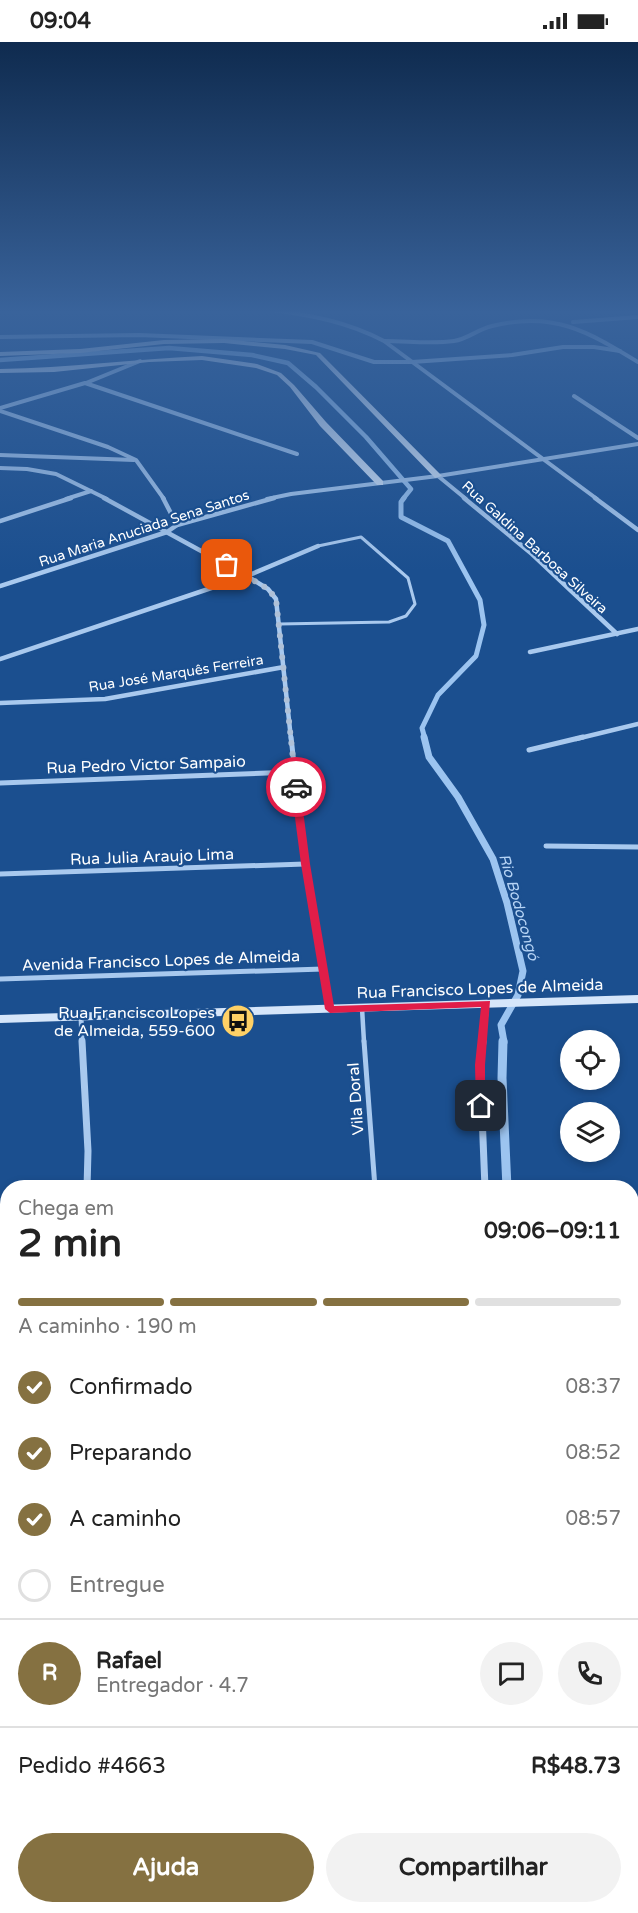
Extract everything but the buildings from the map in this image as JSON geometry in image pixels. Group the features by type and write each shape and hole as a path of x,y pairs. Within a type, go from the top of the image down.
{"street":[{"path":"0,410 40,397"},
{"path":"128,397 297,454"},
{"path":"301,397 323,424 383,483"},
{"path":"361,397 438,476"},
{"path":"459,397 638,530"},
{"path":"576,397 638,438"},
{"path":"0,410 108,447 136,460 161,494 177,525"},
{"name":"Rua Maria Anuciada Sena Santos","path":"0,586 167,532 177,525 273,497 438,476 638,444"},
{"path":"0,455 136,460"},
{"path":"0,468 45,471 92,491 247,576 268,589 276,599 305,864 330,1009"},
{"name":"Rua Galdina Barbosa Silveira","path":"438,476 532,554 617,634"},
{"path":"0,521 92,491"},
{"path":"0,659 247,576 318,546"},
{"path":"530,652 638,629"},
{"name":"Rua José Marquês Ferreira","path":"0,703 105,699 284,667"},
{"path":"529,750 638,724"},
{"name":"Rua Pedro Victor Sampaio","path":"0,783 294,772"},
{"path":"546,846 638,847"},
{"name":"Rua Julia Araujo Lima","path":"0,874 305,864"},
{"name":"Avenida Francisco Lopes de Almeida","path":"0,979 323,969"},
{"name":"Rua Francisco Lopes de Almeida","path":"0,1019 638,999"},
{"path":"485,1180 480,1065 486,1004"},
{"path":"81,1016 88,1151 87,1180"}],"lane":[{"path":"279,624 390,622 406,616 415,604 408,578 361,537 318,546"},
{"name":"Vila Doral","path":"362,1008 374,1180"}],"waterway":[{"name":"Rio Bodocongó","path":"326,397 366,437 411,489 403,499"},
{"name":"Rio Bodocongó","path":"404,498 401,502 401,517 448,541 480,600 484,625 476,656 438,695 422,728 425,739"},
{"name":"Rio Bodocongó","path":"424,737 429,757 458,797 493,859 507,903 523,971 518,995 501,1025 504,1042"},
{"name":"Rio Bodocongó","path":"503,1041 502,1078 507,1180"}],"way so far":[{"path":"227,565 268,589 276,599 296,787"}],"place":[{"name":"Rua Francisco Lopes de Almeida, 559-600","path":"238,1021"}],"route":[{"path":"296,787 305,864 330,1009 486,1004 480,1065 481,1106"}]}
